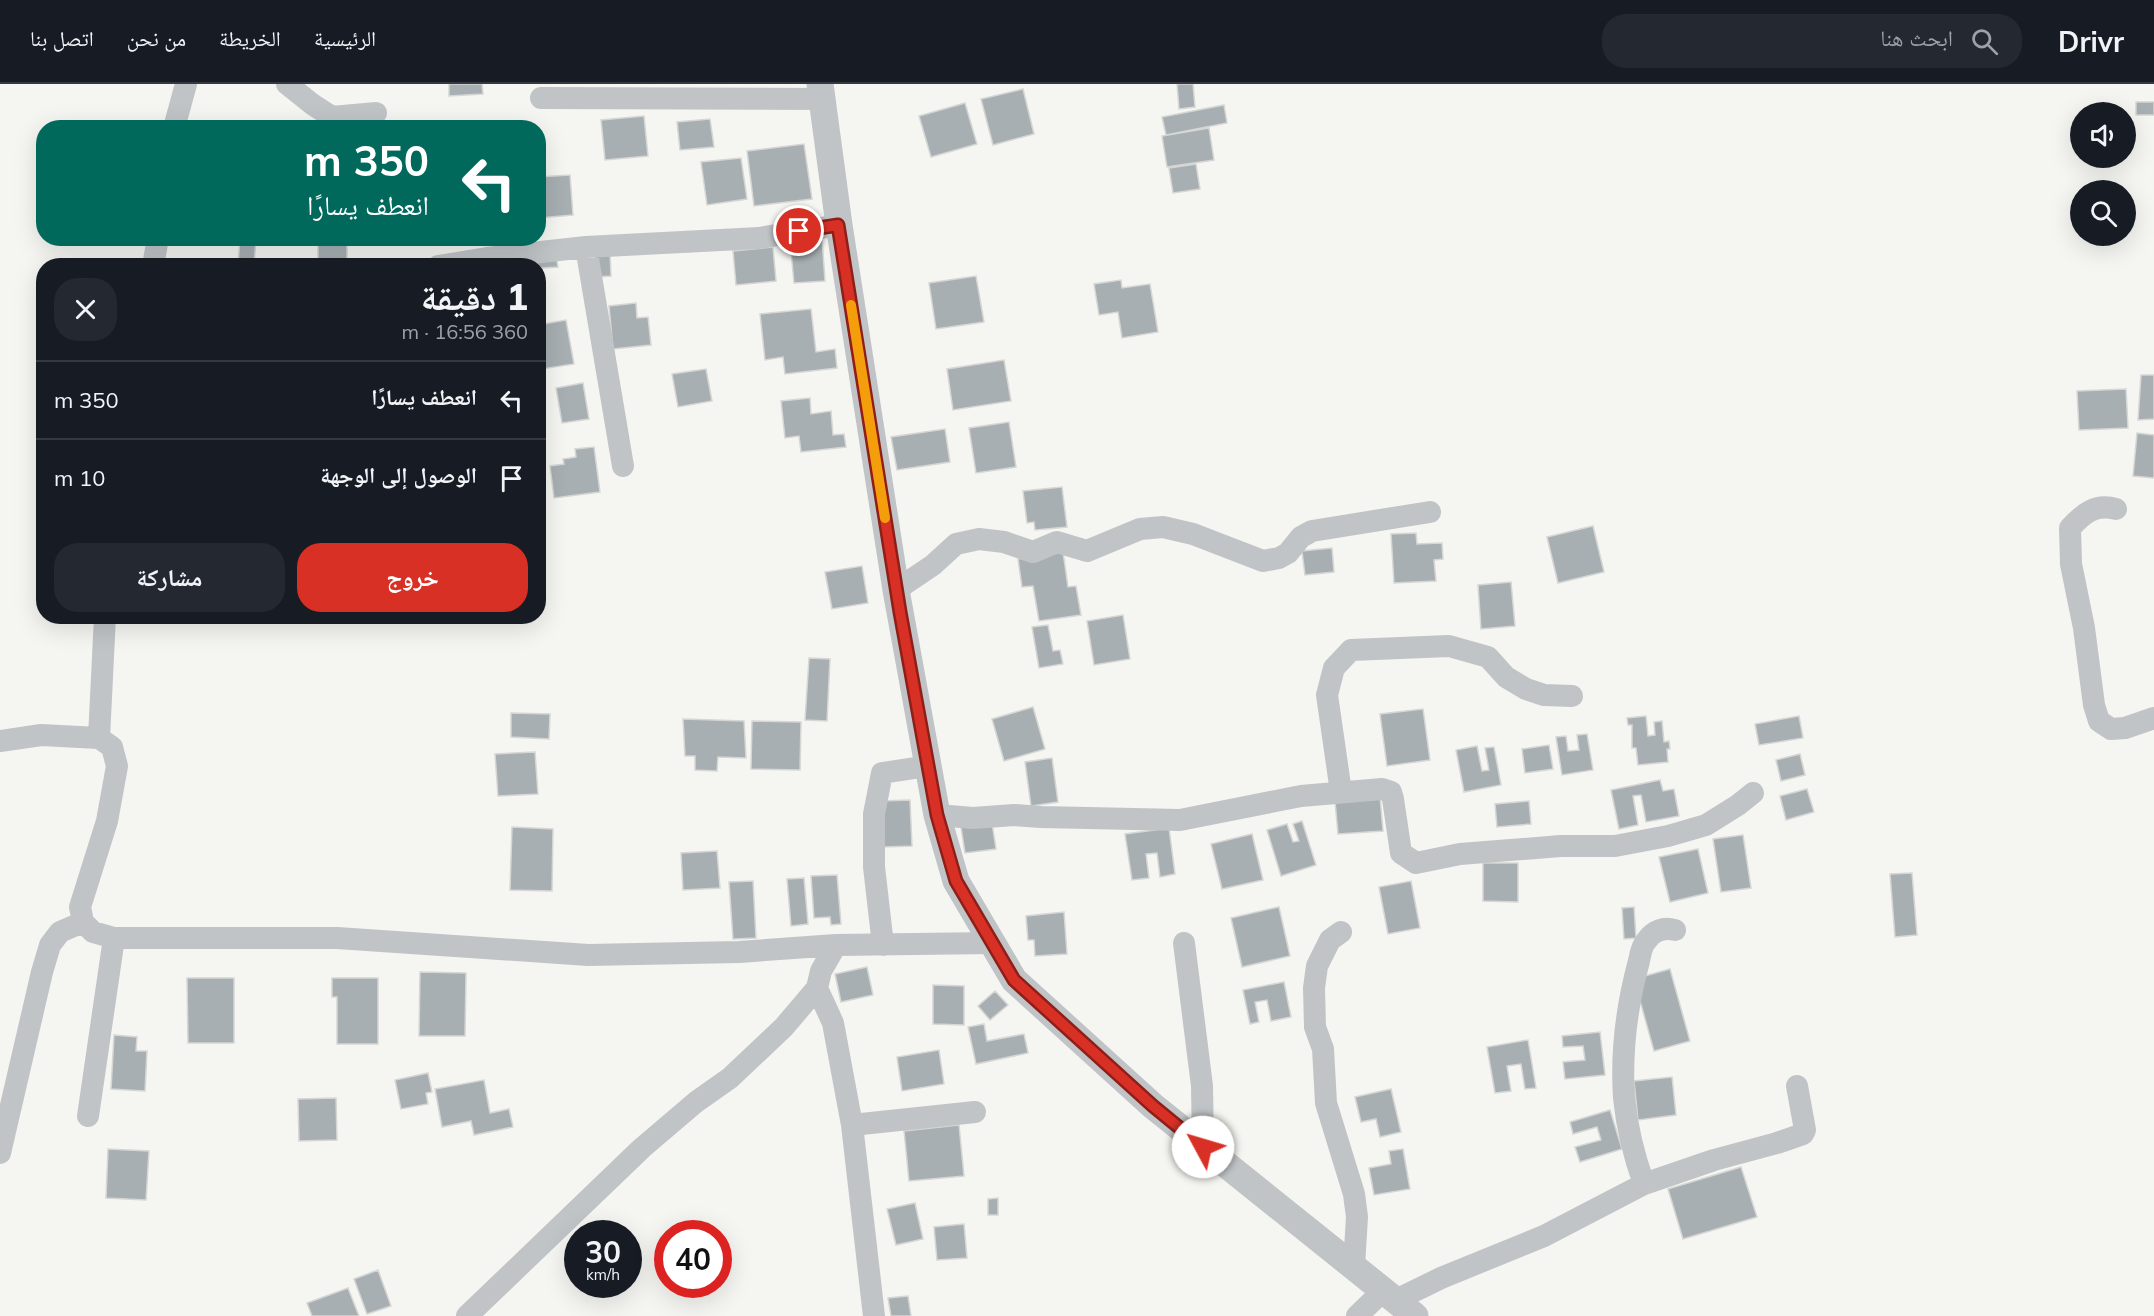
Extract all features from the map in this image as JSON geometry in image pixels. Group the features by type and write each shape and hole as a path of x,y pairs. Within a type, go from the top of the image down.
{"street":[{"path":"176,120 186,84"},
{"path":"287,84 332,117 376,113"},
{"path":"541,98 821,92 838,225 896,590 937,815 956,881 1014,980 1153,1106 1398,1302"},
{"path":"487,258 586,247 759,238 838,225"},
{"path":"586,247 623,466"},
{"path":"2116,509 2106,506 2086,511 2070,528 2071,564 2084,628 2094,705 2099,721 2111,729 2125,728 2154,718"},
{"path":"896,590 933,565 956,544 979,538 1004,542 1033,552 1057,542 1087,550 1140,529 1163,527 1193,534 1263,561 1279,558 1288,553 1301,537 1312,531 1430,512"},
{"path":"99,738 105,624"},
{"path":"1341,792 1327,696 1334,668 1351,650 1449,646 1488,657 1506,677 1526,689 1544,695 1572,696"},
{"path":"0,741 41,735 99,738 112,747 117,766 107,821 80,907 83,922 93,932 114,938 338,938 588,956 740,952 836,945 992,943"},
{"path":"883,945 874,867 874,814 882,773 928,766"},
{"path":"937,815 973,818 1014,815 1041,818 1180,820 1301,796 1382,789 1391,792 1401,853 1416,863 1460,854 1550,847 1615,846 1668,836 1706,825 1753,793"},
{"path":"0,1153 10,1063 51,945 60,932 83,922"},
{"path":"1644,1184 1636,1162 1627,1119 1623,1072 1624,1044 1634,979 1646,940 1657,931 1666,928 1675,930"},
{"path":"1341,932 1330,940 1317,966 1314,988 1315,1027 1323,1049 1326,1103 1354,1194 1357,1217 1354,1266"},
{"path":"88,1116 114,938"},
{"path":"1184,944 1202,1086 1203,1147"},
{"path":"466,1316 642,1148 696,1102 730,1078 784,1028 817,988 821,972 836,945"},
{"path":"817,988 833,1023 852,1125 874,1316"},
{"path":"1358,1316 1398,1302 1441,1278 1544,1236 1644,1184 1714,1160 1803,1134 1797,1086"},
{"path":"852,1125 975,1112"}],"building":[{"path":"449,84 482,84 483,94 449,96"},
{"path":"1177,84 1193,84 1195,107 1179,109"},
{"path":"1023,89 1034,134 993,145 981,99"},
{"path":"2136,102 2154,102 2154,115 2136,115"},
{"path":"965,103 977,144 931,157 919,116"},
{"path":"1224,105 1227,123 1166,135 1162,117"},
{"path":"644,116 648,156 605,160 601,120"},
{"path":"710,119 714,147 680,150 677,122"},
{"path":"1209,128 1214,160 1167,167 1162,136"},
{"path":"804,144 812,199 754,206 747,151"},
{"path":"741,158 747,199 707,205 701,162"},
{"path":"1196,164 1200,189 1173,193 1169,168"},
{"path":"570,175 573,215 546,217 546,176"},
{"path":"822,238 825,281 794,283 790,241"},
{"path":"239,246 255,246 255,258 239,258"},
{"path":"318,246 347,246 347,258 318,258"},
{"path":"773,247 776,281 736,285 733,251"},
{"path":"610,254 611,276 596,277 595,255"},
{"path":"556,255 558,267 546,268 546,258"},
{"path":"976,276 984,322 936,329 929,283"},
{"path":"1121,280 1122,288 1150,284 1158,332 1122,338 1118,312 1099,315 1094,284"},
{"path":"636,303 637,318 648,317 651,345 613,349 609,306"},
{"path":"811,309 816,352 835,349 837,368 785,374 783,357 765,360 760,314"},
{"path":"566,320 574,364 546,368 546,324"},
{"path":"1004,360 1011,401 953,410 947,369"},
{"path":"706,369 712,401 678,407 672,374"},
{"path":"2141,375 2154,375 2154,419 2138,420"},
{"path":"583,383 589,419 562,423 556,388"},
{"path":"2126,389 2128,428 2079,430 2077,391"},
{"path":"810,398 811,414 831,411 833,435 844,434 846,447 801,452 799,436 785,438 781,401"},
{"path":"1009,422 1016,467 976,473 969,428"},
{"path":"945,429 950,462 897,470 891,437"},
{"path":"2137,433 2154,435 2154,478 2133,476"},
{"path":"594,447 600,492 554,498 550,466 564,464 563,459 576,457 575,449"},
{"path":"1062,487 1067,527 1035,530 1034,522 1027,523 1023,491"},
{"path":"1593,526 1604,572 1558,583 1547,537"},
{"path":"1416,533 1417,544 1442,543 1443,559 1434,560 1436,581 1394,583 1391,534"},
{"path":"1332,548 1334,572 1305,575 1302,551"},
{"path":"1063,552 1068,587 1076,586 1081,615 1039,621 1033,586 1022,587 1018,559"},
{"path":"862,566 868,603 832,609 825,572"},
{"path":"1511,582 1515,626 1481,629 1478,585"},
{"path":"1123,615 1130,659 1094,665 1087,621"},
{"path":"1048,625 1053,651 1060,650 1063,664 1039,668 1032,627"},
{"path":"809,658 830,659 827,721 805,720"},
{"path":"1033,707 1045,749 1004,761 992,719"},
{"path":"1423,709 1430,760 1387,766 1380,714"},
{"path":"511,713 550,714 549,739 511,737"},
{"path":"1646,716 1648,736 1655,735 1654,722 1662,721 1664,742 1669,741 1668,762 1638,765 1636,748 1632,748 1632,725 1628,725 1627,718"},
{"path":"1799,716 1803,738 1759,745 1755,724"},
{"path":"683,719 744,721 746,758 718,757 717,771 695,770 695,756 685,756"},
{"path":"752,721 801,722 800,770 751,769"},
{"path":"1587,734 1593,770 1562,775 1556,737 1566,736 1568,751 1579,750 1577,735"},
{"path":"1549,745 1553,769 1525,773 1522,749"},
{"path":"1477,746 1482,771 1489,770 1485,748 1494,747 1501,785 1464,792 1456,750"},
{"path":"535,752 538,794 498,796 495,754"},
{"path":"1800,754 1805,775 1781,781 1776,760"},
{"path":"1052,758 1058,802 1031,806 1025,762"},
{"path":"1660,780 1663,791 1674,789 1679,816 1646,822 1641,795 1633,796 1638,825 1619,829 1611,790"},
{"path":"1807,789 1814,812 1786,820 1780,796"},
{"path":"1380,797 1383,831 1338,834 1335,801"},
{"path":"910,800 912,846 883,847 881,801"},
{"path":"1529,801 1531,824 1497,827 1495,804"},
{"path":"1302,821 1316,865 1281,876 1267,830 1287,824 1293,842 1299,841 1293,824"},
{"path":"992,823 996,849 965,853 961,827"},
{"path":"512,827 553,829 552,891 510,890"},
{"path":"1169,828 1175,874 1160,877 1157,853 1146,854 1149,878 1132,880 1125,834"},
{"path":"1252,834 1263,880 1222,889 1211,844"},
{"path":"1743,835 1751,888 1721,892 1713,839"},
{"path":"1698,849 1708,893 1670,902 1659,857"},
{"path":"717,851 720,888 683,890 681,853"},
{"path":"1483,863 1518,863 1518,902 1483,901"},
{"path":"1912,873 1917,935 1895,937 1890,874"},
{"path":"837,875 841,924 831,925 830,917 814,918 811,876"},
{"path":"804,878 808,924 791,926 787,879"},
{"path":"753,881 756,938 733,939 729,882"},
{"path":"1411,881 1420,928 1388,934 1379,887"},
{"path":"1279,907 1290,956 1242,967 1231,918"},
{"path":"1634,907 1636,938 1624,939 1622,908"},
{"path":"1064,912 1067,954 1035,956 1034,940 1028,940 1026,916"},
{"path":"867,967 873,995 841,1002 835,974"},
{"path":"1670,969 1690,1041 1654,1051 1634,979"},
{"path":"420,972 466,973 465,1036 419,1036"},
{"path":"187,978 234,978 234,1043 188,1043"},
{"path":"332,978 378,978 378,1044 337,1044 337,997 332,997"},
{"path":"1284,982 1291,1017 1271,1021 1267,1000 1255,1002 1259,1022 1250,1024 1243,990"},
{"path":"933,985 964,986 964,1025 933,1024"},
{"path":"995,991 1008,1005 990,1020 978,1006"},
{"path":"984,1024 987,1041 1024,1034 1028,1053 976,1064 968,1027"},
{"path":"1600,1032 1605,1075 1565,1079 1563,1062 1585,1060 1583,1046 1563,1047 1562,1036"},
{"path":"114,1035 137,1037 136,1051 147,1051 145,1091 111,1089"},
{"path":"1528,1040 1536,1088 1525,1089 1521,1064 1507,1066 1511,1091 1495,1093 1487,1047"},
{"path":"939,1050 944,1084 902,1091 897,1057"},
{"path":"428,1073 432,1092 426,1093 428,1104 401,1109 395,1080"},
{"path":"1672,1077 1676,1115 1638,1120 1634,1081"},
{"path":"484,1080 490,1113 509,1109 513,1127 474,1135 471,1121 442,1127 435,1089"},
{"path":"1391,1089 1401,1132 1380,1137 1376,1119 1361,1122 1355,1097"},
{"path":"336,1098 337,1140 299,1141 298,1099"},
{"path":"1610,1110 1622,1149 1580,1162 1575,1147 1601,1140 1597,1127 1573,1134 1570,1122"},
{"path":"959,1125 964,1176 909,1181 904,1131"},
{"path":"108,1149 149,1151 146,1200 106,1198"},
{"path":"1403,1149 1410,1189 1374,1195 1369,1168 1391,1164 1389,1151"},
{"path":"1741,1167 1757,1217 1683,1239 1668,1189"},
{"path":"998,1198 998,1215 988,1215 988,1199"},
{"path":"915,1203 923,1239 896,1245 887,1209"},
{"path":"964,1224 967,1258 937,1260 934,1227"},
{"path":"378,1270 391,1306 367,1314 354,1279"},
{"path":"348,1288 359,1316 312,1316 307,1303"},
{"path":"908,1296 911,1316 891,1316 888,1298"}],"slow traffic":[{"path":"851,305 885,518"}],"route":[{"path":"799,231 838,225 900,612 937,815 956,881 1014,980 1153,1106 1203,1147"}]}
